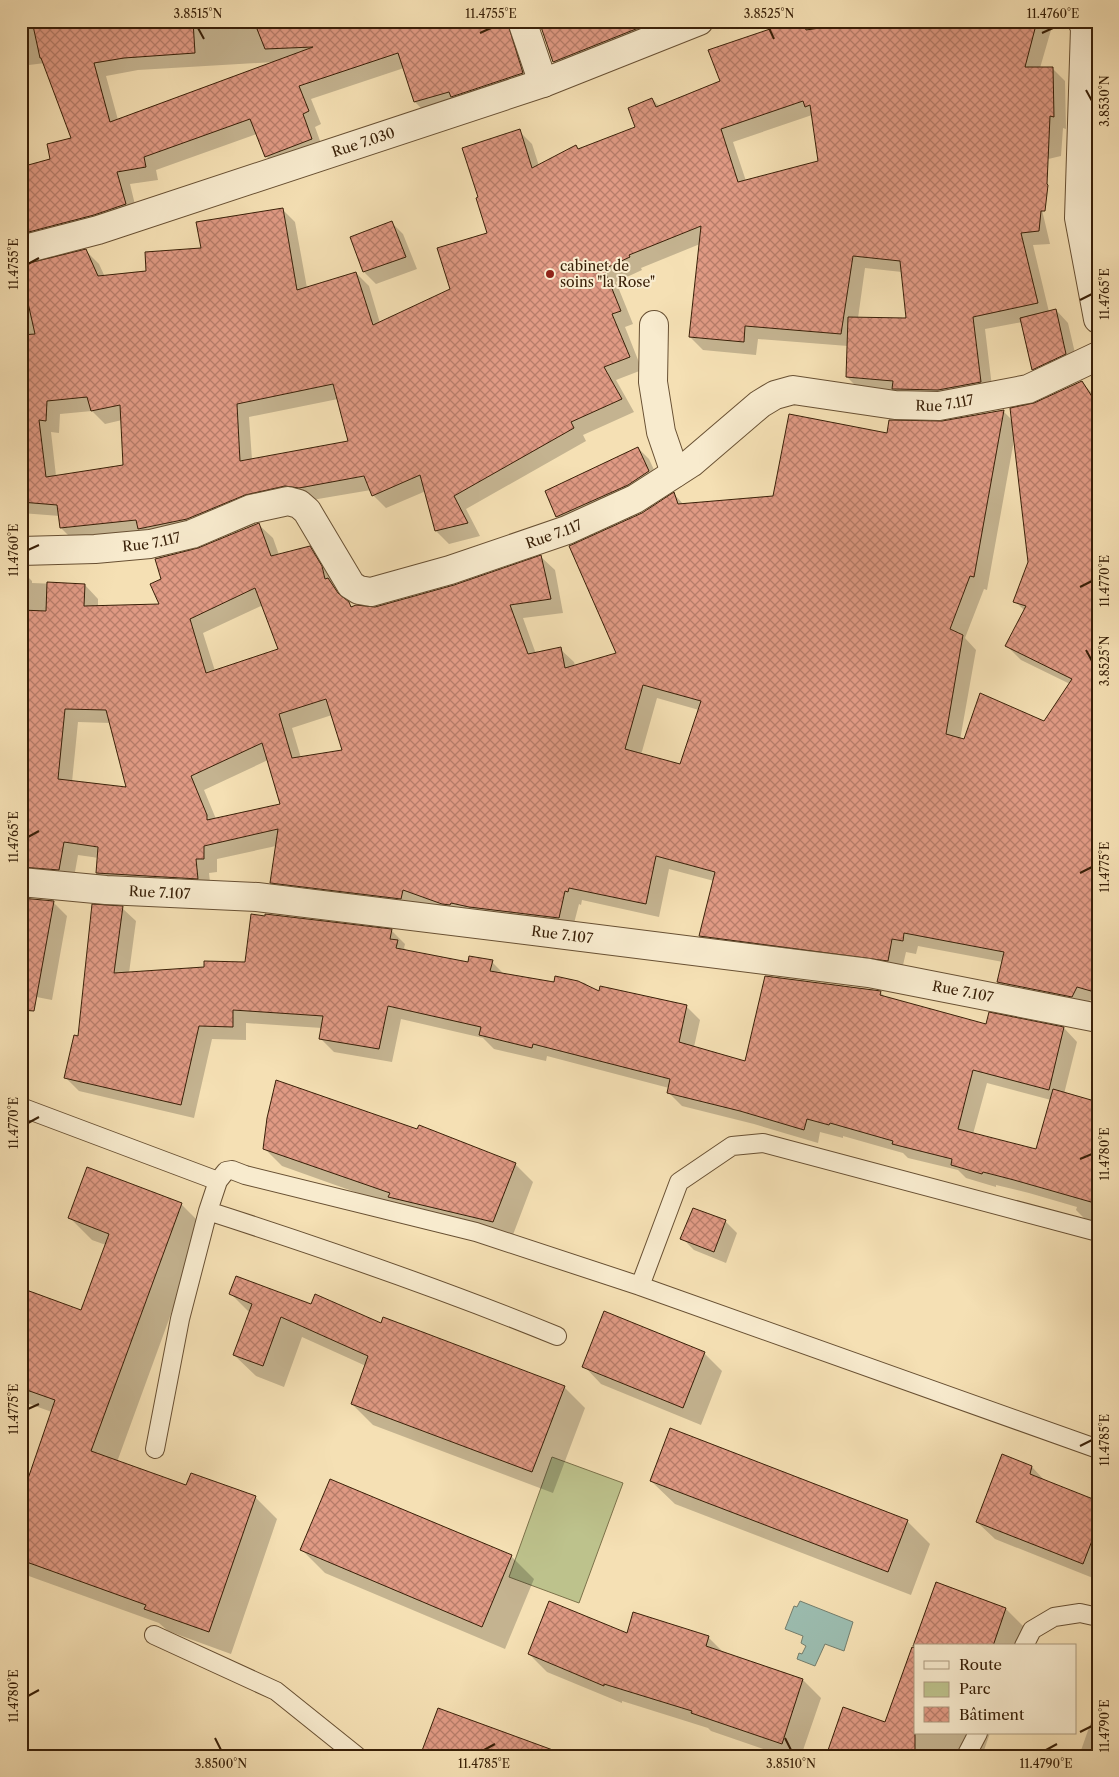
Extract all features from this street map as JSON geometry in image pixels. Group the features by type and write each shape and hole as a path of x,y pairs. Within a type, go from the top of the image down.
{"street":[{"path":"522,21 543,83"},
{"name":"Rue 7.030","path":"21,250 98,230 543,83 699,21"},
{"path":"1082,21 1085,28 1079,218 1098,320"},
{"path":"654,325 653,382 661,432 675,473"},
{"name":"Rue 7.117","path":"21,551 95,549 150,544 192,534 251,509 288,501 300,504 307,511 351,585 359,590 371,592 450,570 567,530 635,499 690,463 760,404 775,395 793,390 895,405 939,406 1028,389 1098,356"},
{"name":"Rue 7.107","path":"21,882 106,890 257,897 869,973 1098,1018"}],"lane":[{"path":"21,1107 218,1181"},
{"path":"640,1286 679,1182 732,1146 763,1143 1098,1232"},
{"path":"155,1449 180,1319 208,1211 218,1181 226,1171 232,1170 476,1232 640,1286 1098,1449"},
{"path":"208,1211 316,1245 468,1300 557,1336"},
{"path":"1025,1644 1032,1630 1054,1617 1080,1613 1098,1617"},
{"path":"154,1635 276,1691 357,1756"},
{"path":"966,1756 977,1734"}],"green space":[{"path":"552,1457 623,1483 579,1603 509,1577"}],"shaded area":[{"path":"800,1601 853,1622 844,1651 825,1644 815,1666 797,1659 799,1653 802,1654 806,1646 801,1643 803,1636 785,1629 794,1606 797,1607"}],"building":[{"path":"32,21 129,21 129,23 193,21 195,53 124,58 94,63 110,122 313,47 265,49 257,29 263,26 264,21 507,21 523,73 451,97 449,92 414,102 398,53 299,86 309,111 303,114 312,139 265,157 250,119 144,157 146,167 117,172 126,204 94,215 21,234 21,167 50,159 47,144 71,138 40,58"},
{"path":"539,21 656,21 553,62"},
{"path":"775,21 803,21 806,30 854,23 854,21 1037,21 1025,67 1053,67 1054,117 1050,116 1048,185 1045,211 1041,211 1039,231 1021,233 1038,303 973,317 981,382 938,390 892,389 893,381 846,377 848,317 906,318 900,261 853,256 841,334 745,326 744,342 689,337 701,226 629,255 630,257 604,269 621,311 612,314 630,357 604,367 622,399 571,422 574,428 454,496 468,523 435,531 420,475 372,496 364,476 299,488 285,486 245,495 187,519 138,529 136,520 60,528 57,505 21,502 21,335 35,334 21,265 86,249 98,276 146,271 145,252 201,248 196,222 283,208 297,290 356,272 373,325 450,289 437,248 487,233 476,198 478,197 462,148 520,129 532,168 576,145 578,149 635,127 628,108 652,98 656,107 720,81 708,50 776,27","holes":["803,101 805,107 810,105 818,161 738,182 721,129","333,384 348,441 240,461 237,404","87,397 91,411 120,405 123,465 46,477 39,420 46,421 47,401"]},
{"path":"392,221 406,257 363,272 350,237"},
{"path":"1056,309 1066,354 1032,370 1020,318"},
{"path":"1082,381 1098,406 1098,993 1077,987 1072,997 997,982 1004,952 904,933 903,941 892,939 888,961 699,936 715,872 656,856 646,904 569,888 568,892 565,891 559,918 451,903 450,905 442,904 403,890 401,899 270,883 278,829 204,846 204,859 196,859 198,879 96,873 98,847 64,842 59,870 21,867 21,610 46,611 47,582 85,584 84,606 159,604 150,584 161,579 155,559 198,548 259,523 271,556 310,546 322,566 325,579 328,578 338,593 349,602 351,607 356,605 375,607 454,585 541,555 551,599 510,605 528,654 561,647 565,668 616,653 569,546 642,513 674,492 678,504 773,496 789,414 887,433 889,420 942,421 1004,410 974,577 970,576 950,629 963,635 946,734 964,739 980,693 1044,721 1072,679 1005,646 1026,606 1013,602 1028,562 1010,408 1034,403","holes":["255,588 278,649 206,673 190,619","643,685 701,701 680,764 625,749","326,699 342,750 292,758 279,714","65,709 106,710 126,787 58,779","262,743 280,804 207,820 207,815 191,776"]},
{"path":"638,447 649,471 628,485 556,517 545,491"},
{"path":"21,898 54,901 34,1011 21,1010"},
{"path":"92,904 123,906 114,973 204,967 204,961 245,962 251,914 392,929 390,939 398,940 396,948 468,962 469,956 493,960 490,971 554,982 555,976 578,981 599,991 600,986 687,1005 679,1042 745,1061 765,976 881,991 880,995 986,1024 989,1012 1064,1027 1049,1090 973,1070 958,1129 1036,1149 1053,1089 1098,1102 1098,1204 1014,1180 983,1172 982,1174 951,1165 952,1159 892,1144 893,1141 830,1123 829,1125 807,1119 804,1130 740,1111 667,1093 670,1079 533,1044 532,1048 479,1035 481,1027 388,1006 379,1049 319,1039 323,1016 233,1010 233,1027 199,1026 181,1105 64,1078 74,1035 78,1036"},
{"path":"276,1080 417,1129 419,1125 516,1163 493,1222 388,1197 390,1193 263,1149 267,1118"},
{"path":"87,1167 182,1203 91,1451 186,1485 191,1473 256,1496 209,1632 144,1609 146,1605 21,1560 21,1499 55,1400 21,1388 21,1288 81,1310 109,1234 68,1218"},
{"path":"693,1208 726,1220 714,1252 680,1239"},
{"path":"236,1276 311,1304 315,1294 381,1323 383,1317 565,1386 532,1472 351,1404 368,1356 281,1317 263,1366 233,1355 252,1304 229,1294"},
{"path":"604,1311 705,1352 683,1408 582,1367"},
{"path":"670,1428 908,1520 888,1572 650,1481"},
{"path":"1002,1454 1032,1466 1030,1474 1098,1501 1098,1525 1083,1564 976,1522"},
{"path":"330,1479 512,1555 482,1627 300,1550"},
{"path":"936,1582 1006,1608 994,1644 914,1644 913,1646"},
{"path":"549,1601 627,1633 633,1612 709,1636 706,1646 803,1679 782,1744 691,1713 692,1711 604,1684 604,1686 528,1654"},
{"path":"912,1647 914,1648 915,1756 826,1756 843,1707 885,1722"},
{"path":"438,1708 561,1753 560,1756 420,1756"}],"place":[{"name":"cabinet de soins \"la Rose\"","path":"550,274"}]}
